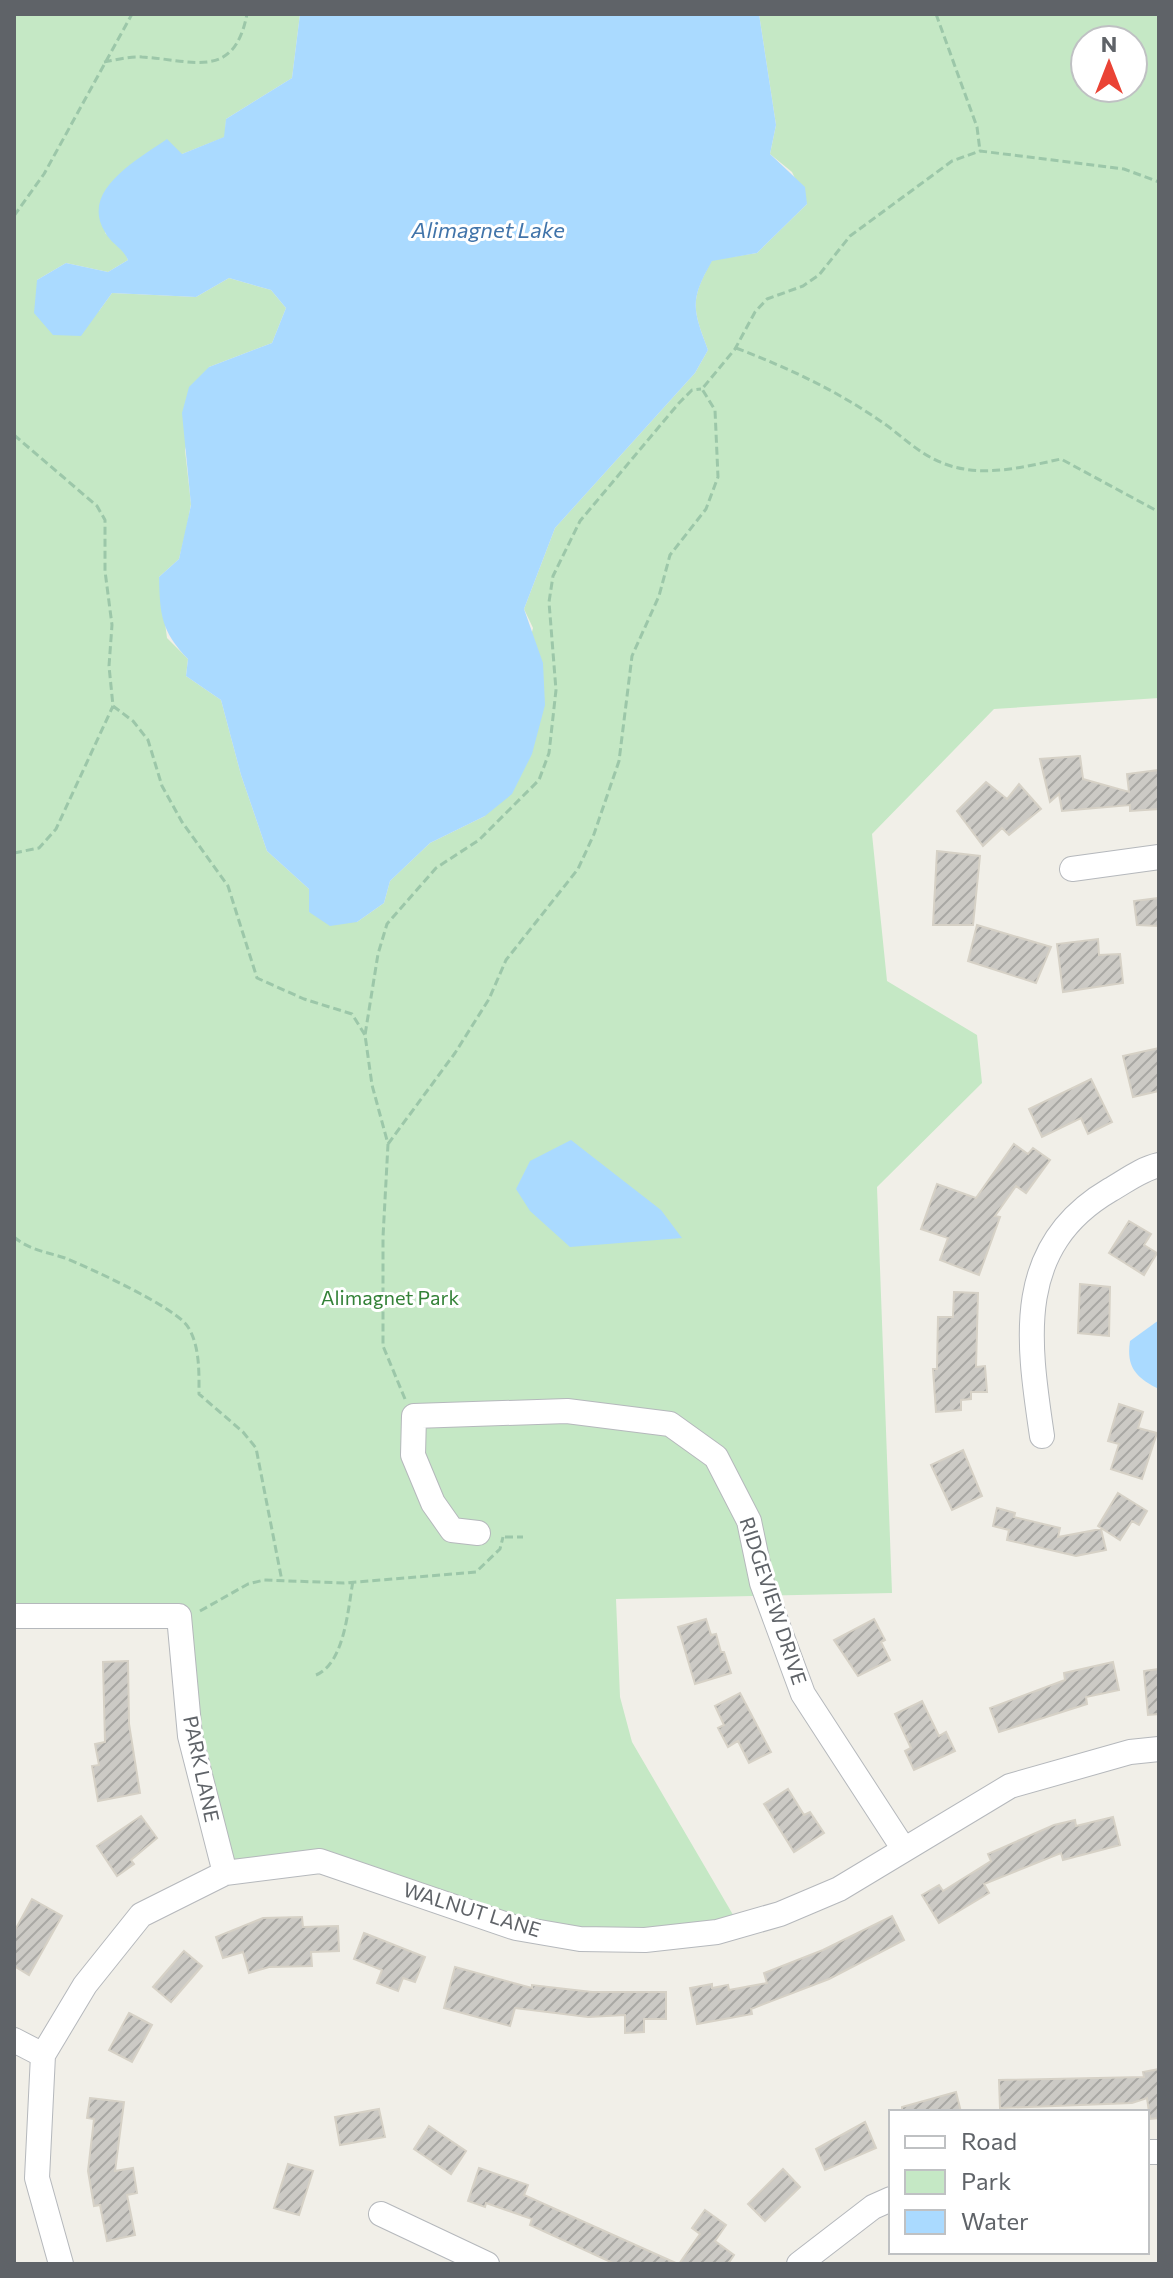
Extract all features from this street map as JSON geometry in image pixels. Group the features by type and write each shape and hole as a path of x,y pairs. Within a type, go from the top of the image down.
{"street":[{"path":"1072,869 1159,857"},
{"path":"1042,1436 1030,1333 1031,1304 1048,1252 1082,1206 1159,1165"},
{"name":"RIDGEVIEW DRIVE","path":"414,1416 567,1411 670,1424 716,1457 749,1521 762,1583 803,1694 903,1848"},
{"path":"414,1416 413,1455 433,1503 452,1530 478,1533"},
{"path":"14,1616 179,1619"},
{"name":"PARK LANE","path":"179,1619 190,1736 225,1873"},
{"name":"WALNUT LANE","path":"61,2264 37,2178 43,2055 85,1985 141,1915 225,1873 320,1861 516,1928 580,1939 645,1940 717,1932 780,1914 839,1889 1010,1786 1130,1752 1159,1749"},
{"path":"14,2040 43,2055"},
{"path":"799,2264 873,2207 889,2200"},
{"path":"381,2214 487,2264"}],"path":[{"path":"14,216 44,174 132,14"},
{"path":"104,62 139,56 197,64 222,59 235,50 247,14"},
{"path":"936,14 977,127 980,151"},
{"path":"414,1416 383,1346 383,1237 388,1144 372,1085 365,1035 374,969 387,924 436,868 479,840 539,780 549,753 557,673 549,602 553,576 580,521 679,403 692,390 702,389 736,348 755,312 767,299 803,286 819,275 850,236 952,161 980,151 1124,169 1159,182"},
{"path":"736,348 804,373 888,427 912,447 947,465 979,471 1004,470 1061,459 1159,512"},
{"path":"388,1144 455,1053 489,999 506,960 578,869 594,834 619,761 632,656 659,596 670,555 706,509 718,477 715,410 702,389"},
{"path":"14,435 97,506 105,520 105,571 112,625 109,666 113,706 56,829 39,848 14,853"},
{"path":"113,706 133,721 148,740 169,798 203,855 228,886 257,978 304,999 352,1014 365,1035"},
{"path":"14,1237 24,1246 67,1259 146,1297 169,1310 188,1327 199,1363 199,1394 243,1432 256,1448 282,1581"},
{"path":"179,1619 248,1584 441,1577 476,1572 500,1549 503,1537"},
{"path":"316,1675 332,1660 353,1581"}],"green space":[{"name":"Alimagnet Park","path":"14,14 300,14 292,78 226,119 225,137 182,154 105,233 123,248 128,260 108,272 66,263 37,280 99,311 112,293 196,297 229,278 271,290 286,308 272,343 209,367 185,450 191,504 186,531 179,559 159,577 167,638 188,659 186,676 221,700 241,775 267,851 309,889 309,912 357,922 384,903 390,881 430,843 485,816 533,628 524,609 555,528 695,373 708,350 696,314 697,295 712,260 757,253 807,204 792,172 770,154 776,125 759,14 1159,14 1159,698 994,709 872,834 887,981 977,1035 982,1083 877,1187 892,1593 616,1599 620,1697 632,1742 739,1925 580,1939 320,1861 225,1873 178,1616 14,1616"}],"water":[{"name":"Alimagnet Lake","path":"300,14 759,14 776,125 770,154 805,187 807,204 757,253 712,261 697,295 696,314 708,350 695,373 555,528 524,609 543,663 545,705 532,754 512,794 485,816 430,843 390,881 384,903 357,922 330,926 309,912 309,889 267,851 241,775 221,700 186,676 188,659 167,631 160,602 159,577 179,559 191,505 182,413 189,387 209,367 272,343 286,308 271,290 229,278 196,297 112,293 81,336 53,335 34,313 37,280 66,263 108,272 128,260 107,236 99,217 100,203 106,189 128,166 167,139 182,154 224,137 226,119 292,78"},
{"path":"571,1140 661,1210 682,1238 570,1247 530,1211 516,1189 530,1161"},
{"path":"1159,1320 1159,1389 1134,1371 1129,1350 1130,1341"}],"building":[{"path":"1080,756 1083,779 1129,792 1127,774 1159,770 1159,809 1130,811 1130,805 1062,811 1059,794 1050,802 1040,759"},
{"path":"986,782 1007,799 1019,784 1041,809 1009,835 1002,828 983,846 957,811"},
{"path":"937,851 980,856 973,925 933,925"},
{"path":"1159,898 1159,926 1137,925 1134,901"},
{"path":"977,925 1051,947 1036,983 968,961"},
{"path":"1098,939 1099,955 1120,954 1123,983 1063,992 1057,944"},
{"path":"1159,1048 1159,1091 1133,1097 1123,1056"},
{"path":"1091,1079 1112,1122 1088,1134 1081,1118 1042,1137 1029,1109"},
{"path":"1014,1144 1028,1154 1033,1148 1050,1160 1026,1193 1016,1186 995,1216 1000,1217 979,1275 940,1260 948,1238 921,1229 937,1184 976,1198"},
{"path":"1129,1221 1151,1234 1144,1245 1157,1253 1144,1275 1109,1253"},
{"path":"1080,1284 1110,1287 1109,1336 1078,1333"},
{"path":"954,1292 978,1293 976,1367 985,1366 987,1392 971,1392 971,1399 961,1400 961,1410 936,1412 933,1369 937,1369 938,1317 953,1317"},
{"path":"1119,1404 1143,1412 1138,1428 1157,1433 1142,1479 1111,1469 1119,1444 1108,1441"},
{"path":"963,1450 982,1496 952,1510 931,1465"},
{"path":"1118,1493 1147,1511 1139,1525 1132,1521 1120,1540 1098,1526"},
{"path":"997,1508 1015,1513 1014,1517 1060,1528 1058,1537 1101,1529 1106,1550 1076,1556 1007,1540 1009,1530 993,1526"},
{"path":"706,1619 711,1635 716,1634 731,1673 695,1684 678,1627"},
{"path":"874,1619 885,1640 881,1642 890,1660 858,1676 834,1640"},
{"path":"128,1661 129,1724 140,1793 98,1801 92,1766 99,1765 95,1744 105,1742 103,1662"},
{"path":"1113,1662 1119,1690 1086,1697 1087,1704 999,1732 990,1708 1065,1680 1064,1673"},
{"path":"1159,1669 1159,1714 1148,1715 1144,1671"},
{"path":"740,1693 771,1752 749,1763 738,1741 728,1747 718,1728 724,1725 715,1706"},
{"path":"922,1701 939,1736 946,1732 955,1751 914,1770 905,1751 911,1748 895,1714"},
{"path":"788,1789 804,1815 810,1812 824,1833 794,1852 764,1804"},
{"path":"141,1816 157,1838 131,1860 134,1864 117,1876 97,1846"},
{"path":"1113,1817 1120,1845 1063,1860 1061,1853 984,1884 989,1893 939,1923 922,1895 939,1885 943,1891 991,1861 988,1854 1054,1825 1075,1820 1076,1826"},
{"path":"32,1899 62,1916 29,1975 14,1966 14,1932"},
{"path":"892,1916 904,1940 829,1979 751,2009 752,2014 697,2024 690,1988 712,1984 712,1988 728,1985 729,1990 767,1983 764,1973 823,1950"},
{"path":"302,1917 303,1927 338,1926 339,1951 311,1952 312,1966 269,1967 249,1973 243,1952 223,1958 216,1937 263,1918"},
{"path":"364,1933 425,1957 415,1982 403,1978 398,1991 377,1983 382,1970 354,1959"},
{"path":"184,1951 202,1966 171,2002 153,1987"},
{"path":"455,1967 532,1988 532,1985 592,1992 666,1992 666,2019 644,2019 644,2032 625,2033 625,2015 588,2017 515,2008 510,2026 444,2008"},
{"path":"129,2013 152,2025 132,2062 109,2050"},
{"path":"1159,2069 1159,2118 1150,2119 1147,2098 1132,2103 1000,2108 999,2080 1144,2077 1143,2072"},
{"path":"956,2092 960,2110 902,2110 902,2107"},
{"path":"90,2098 124,2102 115,2171 133,2168 137,2193 127,2195 135,2235 107,2241 100,2205 94,2206 88,2171 94,2119 87,2118"},
{"path":"379,2109 385,2137 340,2145 335,2117"},
{"path":"865,2122 876,2148 825,2170 816,2149"},
{"path":"429,2126 466,2151 451,2174 414,2149"},
{"path":"288,2164 313,2171 299,2215 274,2208"},
{"path":"479,2168 528,2185 524,2195 678,2264 615,2264 530,2225 532,2219 486,2203 485,2207 468,2201"},
{"path":"783,2169 800,2187 765,2221 748,2204"},
{"path":"705,2210 726,2225 715,2241 734,2255 728,2264 679,2264 700,2234 692,2228"}]}
